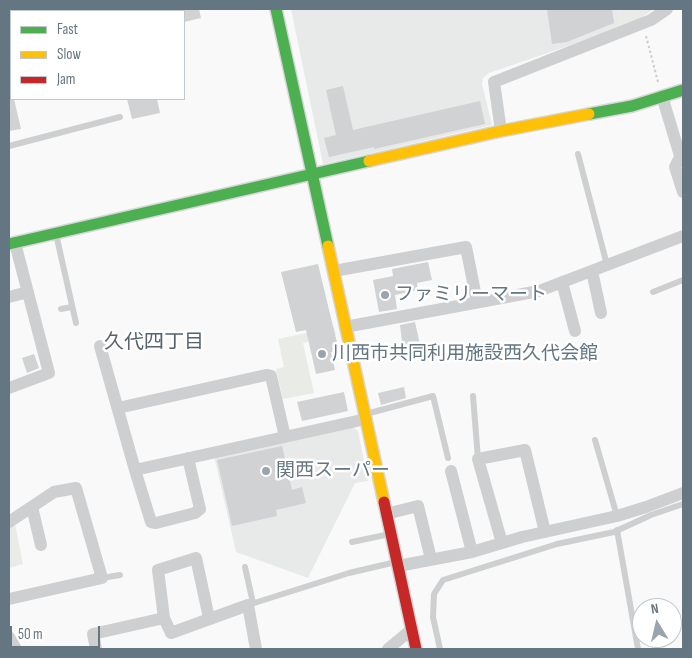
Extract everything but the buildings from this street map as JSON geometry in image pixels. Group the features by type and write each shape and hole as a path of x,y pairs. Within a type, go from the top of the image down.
{"street":[{"path":"276,9 314,174 416,649"},
{"path":"501,131 494,82 643,24 667,9"},
{"path":"9,388 50,373 28,292 12,244 501,131 632,106 683,90"},
{"path":"662,96 682,158 675,167 683,192"},
{"path":"346,328 539,291 683,236"},
{"path":"334,271 466,246 477,302"},
{"path":"592,271 601,312"},
{"path":"562,282 575,331"},
{"path":"9,297 28,292"},
{"path":"100,346 151,522 156,523 200,510 188,458"},
{"path":"118,408 266,375 272,376 285,437"},
{"path":"135,470 285,437 365,417"},
{"path":"502,543 478,459 525,450 545,532"},
{"path":"451,471 472,552"},
{"path":"9,522 54,492 75,483 102,578 9,599"},
{"path":"397,564 472,552 545,532 617,516 646,508 683,494"},
{"path":"386,514 418,506 432,559"},
{"path":"32,507 40,545"},
{"path":"209,618 196,558 158,570 164,618 171,633 251,604 256,649"},
{"path":"96,649 93,634 164,618"},
{"path":"388,649 412,629"},
{"path":"9,637 16,649"}],"lane":[{"path":"9,146 120,117"},
{"path":"578,154 607,265"},
{"path":"56,233 76,323"},
{"path":"653,292 683,280"},
{"path":"61,309 72,307"},
{"path":"365,417 433,396 448,458"},
{"path":"473,396 478,459"},
{"path":"595,440 617,516"},
{"path":"440,649 433,617 434,594 444,580 557,544 617,530 683,504"},
{"path":"617,530 638,649"},
{"path":"352,542 391,534"},
{"path":"245,567 251,604 349,573 397,564"},
{"path":"102,578 120,575"}],"path":[{"path":"643,24 662,96"}],"shaded area":[{"path":"291,9 618,9 621,28 489,73 483,78 482,84 492,125 323,164"},
{"path":"618,9 654,9 638,20 621,28"},
{"path":"334,327 336,335 303,343 314,393 283,399 276,369 284,367 278,339"},
{"path":"351,426 358,431 368,481 355,483 308,578 236,552 214,456"},
{"path":"15,524 23,564 9,568 9,528"}],"traffic: fast":[{"path":"276,9 328,246"},
{"path":"589,114 632,106 683,90"},
{"path":"9,244 369,161"}],"traffic: slow":[{"path":"369,161 501,131 589,114"},
{"path":"328,246 384,502"}],"traffic: jam":[{"path":"384,502 416,649"}],"place":[{"name":"ファミリーマート","path":"385,295"},
{"name":"川西市共同利用施設西久代会館","path":"322,354"},
{"name":"関西スーパー","path":"266,471"}],"district":[{"name":"久代四丁目","path":"154,343"}]}
